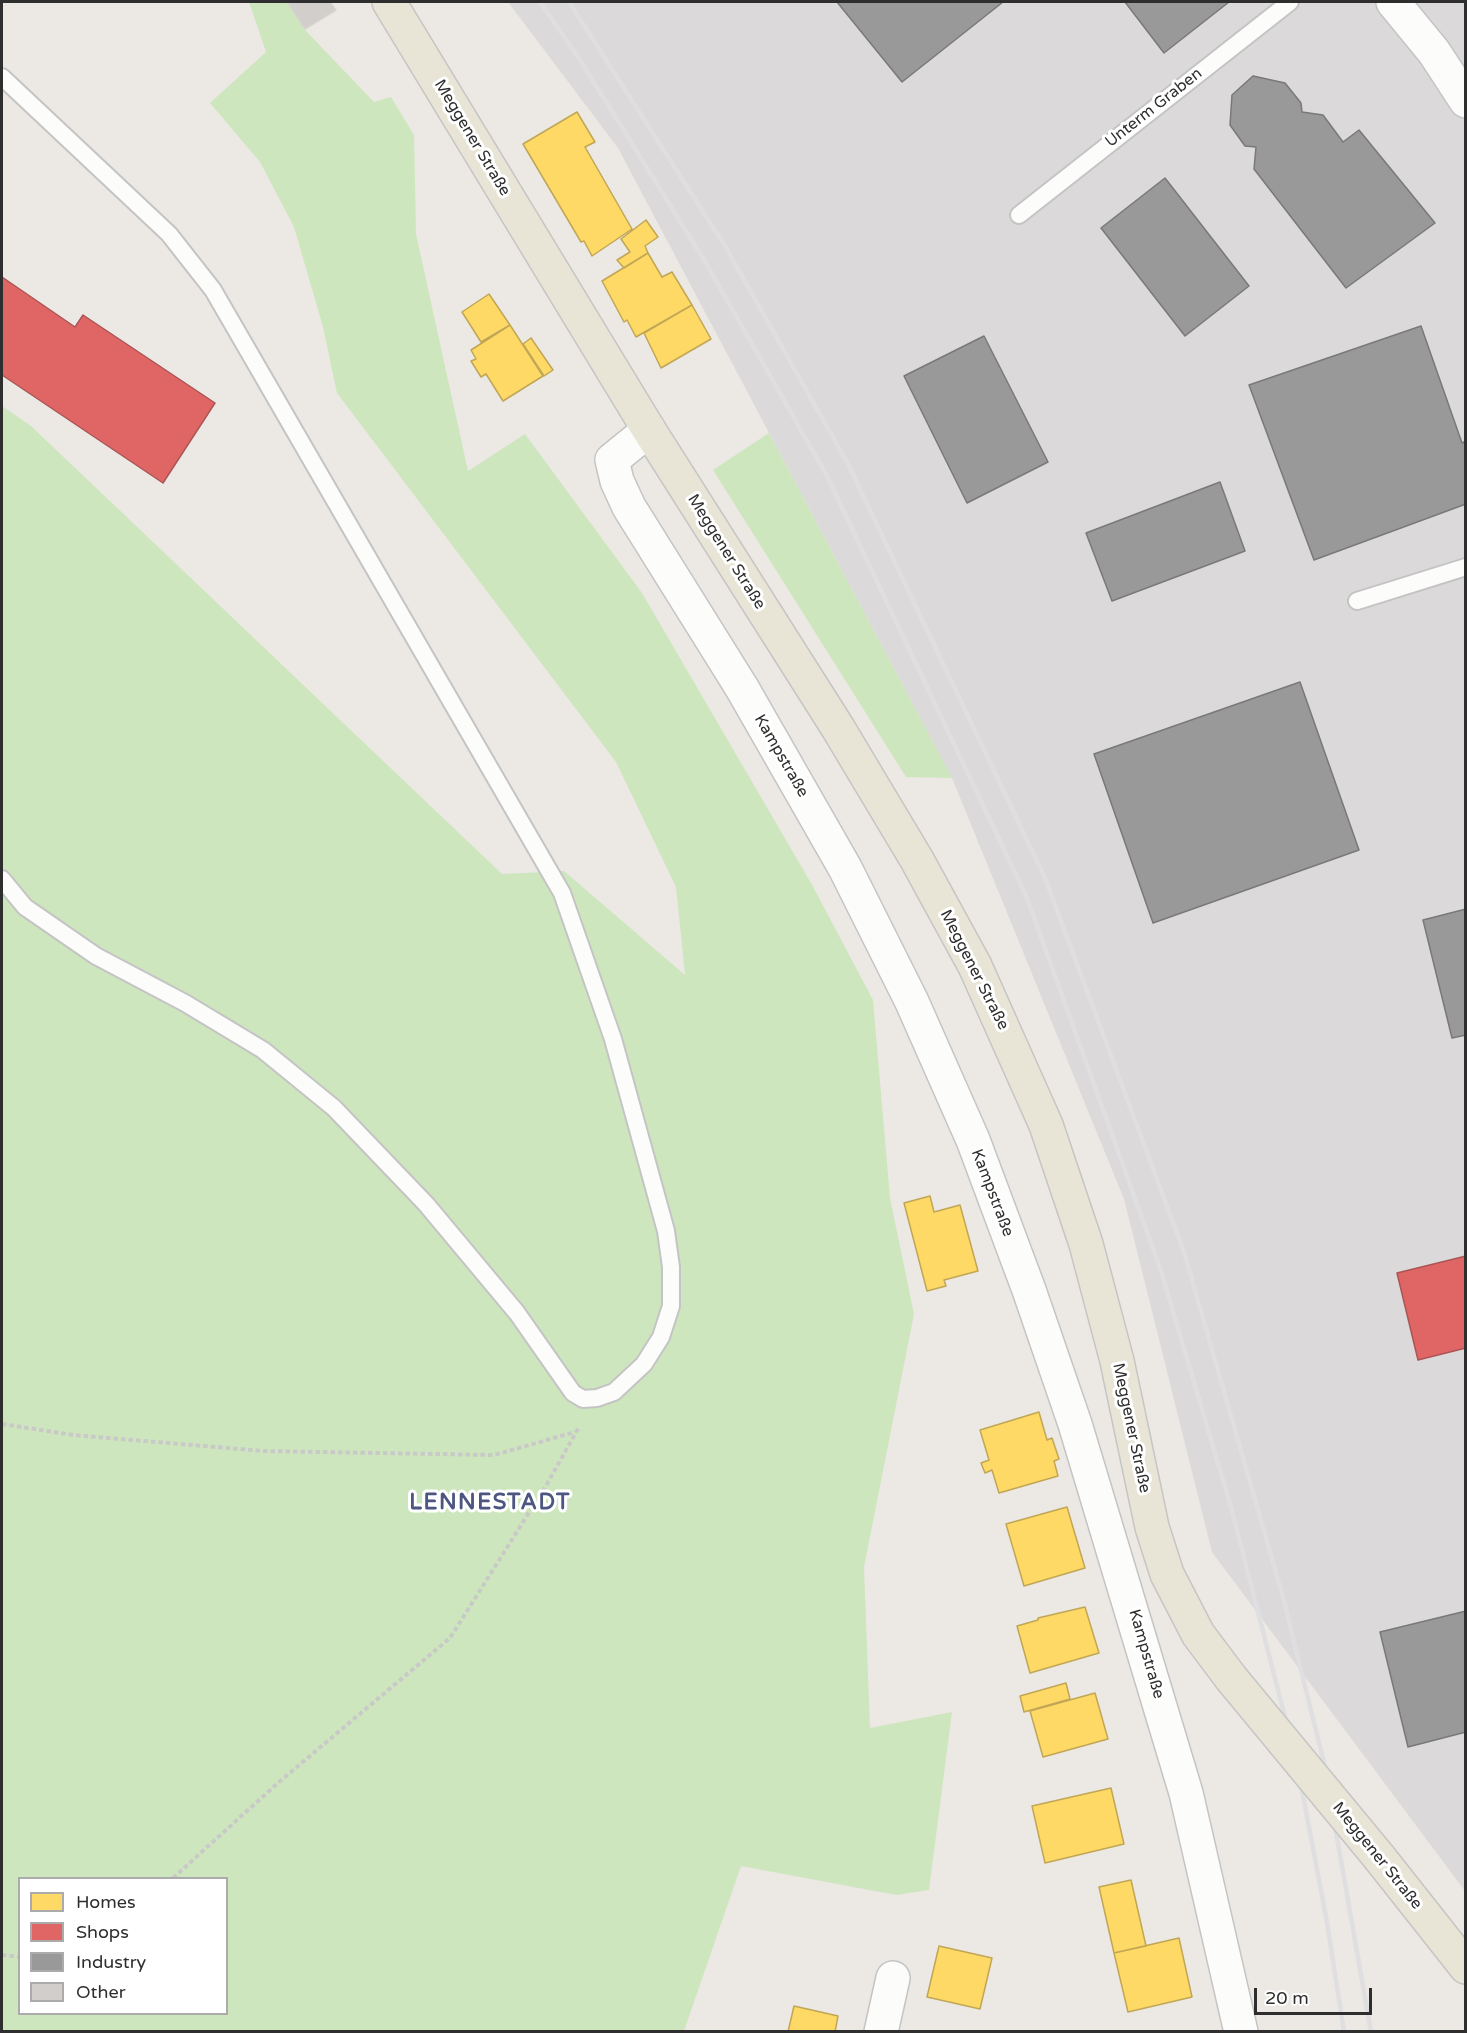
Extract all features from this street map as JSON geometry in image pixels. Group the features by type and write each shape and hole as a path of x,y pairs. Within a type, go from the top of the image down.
{"main road":[{"name":"Meggener Straße","path":"389,2 649,430 838,728 917,860 975,966 1046,1125 1086,1244 1117,1361 1152,1527 1167,1574 1198,1634 1231,1678 1466,1967"}],"street":[{"path":"1393,2 1434,52 1466,101"},
{"name":"Kampstraße","path":"649,430 612,460 617,481 629,507 742,688 845,868 912,1002 954,1098 1029,1290 1075,1424 1186,1792 1241,2031"},
{"path":"881,2031 893,1978"}],"lane":[{"name":"Unterm Graben","path":"1019,215 1290,2"},
{"path":"2,77 169,234 213,290 562,893 613,1039 666,1231 671,1267 671,1306 661,1336 644,1364 614,1392 597,1398 584,1399 573,1393 518,1313 441,1222 334,1108 263,1050 185,1003 96,956 25,908 2,879"},
{"path":"1357,601 1466,567"}],"path":[{"path":"174,1877 279,1782 450,1638 548,1484 597,1398"},
{"path":"2,1424 73,1436 263,1451 482,1455 494,1455 576,1432"},
{"path":"2,1955 18,1957"}],"shaded area":[{"path":"508,2 1465,2 1465,1891 1212,1552 1124,1199 952,778 618,148"}],"green space":[{"path":"249,2 293,2 305,30 374,102 391,97 414,135 416,234 468,471 525,434 642,593 811,883 873,1000 890,1198 914,1314 864,1567 870,1728 952,1712 929,1890 896,1895 741,1866 684,2031 2,2031 2,406 31,426 502,874 564,871 685,975 676,887 616,762 337,393 323,327 294,227 260,162 210,103 266,52"},
{"path":"769,433 952,778 906,777 713,470"}],"building: Homes":[{"path":"577,112 595,142 585,147 632,229 592,256 584,241 581,242 523,144"},
{"path":"646,220 658,237 645,246 648,253 624,268 617,260 630,252 621,239"},
{"path":"648,253 662,277 672,272 692,305 636,337 627,320 624,322 602,281"},
{"path":"489,294 510,325 481,342 462,312"},
{"path":"692,305 711,339 661,368 644,333"},
{"path":"510,325 543,376 503,401 486,374 481,377 471,361 476,359 471,350"},
{"path":"531,338 553,370 544,376 523,344"},
{"path":"930,1196 934,1212 960,1205 978,1271 944,1280 946,1286 927,1291 904,1203"},
{"path":"1039,1412 1047,1440 1052,1438 1059,1459 1054,1461 1058,1476 999,1493 992,1470 985,1473 981,1463 989,1460 980,1430"},
{"path":"1067,1507 1085,1568 1024,1586 1006,1524"},
{"path":"1085,1607 1099,1653 1030,1673 1017,1626 1038,1620 1038,1618"},
{"path":"1066,1683 1070,1699 1024,1712 1020,1696"},
{"path":"1095,1693 1108,1739 1043,1757 1030,1711"},
{"path":"1111,1788 1124,1844 1045,1863 1032,1806"},
{"path":"1131,1880 1146,1946 1114,1953 1099,1887"},
{"path":"1179,1938 1192,1997 1128,2012 1114,1953"},
{"path":"939,1946 992,1958 980,2009 927,1997"},
{"path":"794,2006 838,2016 835,2032 788,2032"}],"building: Shops":[{"path":"2,277 75,327 83,315 215,403 163,483 2,375"},
{"path":"1466,1256 1466,1348 1418,1360 1397,1273"}],"building: Industry":[{"path":"837,2 1003,2 902,82"},
{"path":"1125,2 1229,2 1164,53"},
{"path":"1253,76 1285,83 1301,103 1302,112 1323,115 1343,142 1359,130 1435,223 1346,288 1254,169 1256,147 1245,146 1230,125 1232,95"},
{"path":"1165,178 1249,286 1185,336 1101,228"},
{"path":"1421,326 1462,443 1466,441 1466,504 1314,560 1249,385"},
{"path":"984,336 1048,462 967,503 904,376"},
{"path":"1220,482 1245,551 1112,601 1086,533"},
{"path":"1300,682 1359,850 1153,923 1094,754"},
{"path":"1466,909 1466,1035 1452,1038 1423,920"},
{"path":"1466,1611 1466,1732 1408,1747 1380,1632"}],"building: Other":[{"path":"287,2 330,2 336,10 305,29"}],"railway":[{"path":"540,2 580,60 706,263 827,476 1027,898 1160,1268 1231,1507 1297,1764 1327,1922 1344,2032"},
{"path":"569,2 725,246 848,464 1045,878 1184,1252 1284,1601 1324,1763 1371,2032"}],"district":[{"name":"LENNESTADT","path":"490,1503"}]}
